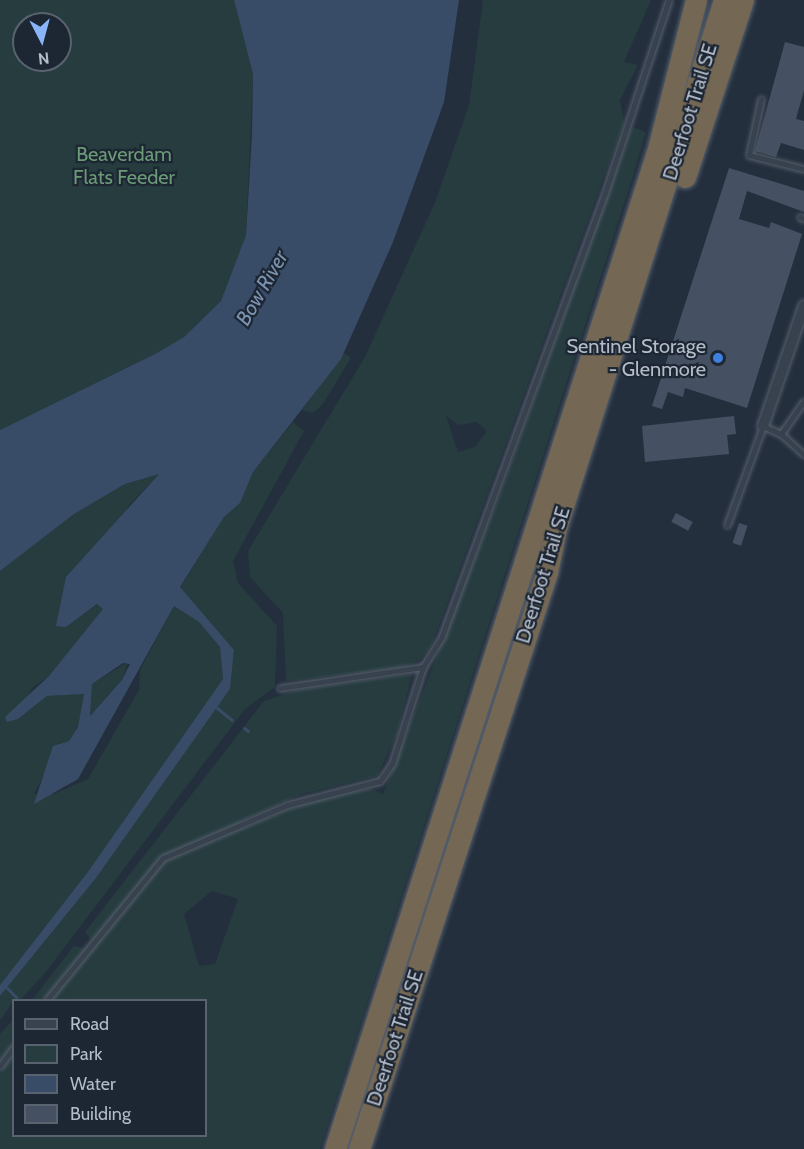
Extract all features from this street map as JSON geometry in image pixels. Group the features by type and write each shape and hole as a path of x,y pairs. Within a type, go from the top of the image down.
{"highway":[{"name":"Deerfoot Trail SE","path":"334,1149 648,178 696,0"},
{"name":"Deerfoot Trail SE","path":"359,1149 547,572 556,528 724,0"},
{"path":"547,572 743,0"}],"street":[{"path":"763,426 804,306"}],"lane":[{"path":"48,999 163,858 287,805 380,781 392,765 423,667 442,636 519,430 669,0"},
{"path":"761,99 749,155 804,169"},
{"path":"782,434 804,401"},
{"path":"727,525 763,426 782,434 804,455"},
{"path":"280,688 423,667"},
{"path":"0,1066 12,1050"}],"green space":[{"name":"Beaverdam Flats Feeder","path":"0,0 234,0 253,74 246,235 221,301 184,337 155,354 0,430"},
{"path":"483,0 651,0 624,62 638,65 620,100 624,122 432,644 420,660 400,668 286,681 283,613 250,577 248,551 365,357 436,200 469,105","holes":["446,416 458,425 477,422 487,431 475,447 458,452"]},
{"path":"632,127 646,132 320,1149 0,1149 0,1034 12,1021 12,1137 207,1137 207,999 33,999 74,946 84,948 91,940 85,932 264,701 297,690 412,674 397,735 377,776 302,794 240,821 243,829 306,801 371,789 383,794 500,495","holes":["212,891 238,899 215,964 199,966 184,914"]},
{"path":"344,353 351,358 323,404 313,413 302,410"},
{"path":"293,422 304,431 233,561 238,583 277,626 275,687 245,709 45,973 21,999 12,999 12,1003 0,1021 0,996 96,878 230,689 234,650 180,588 224,517 240,503 253,472"},
{"path":"160,473 129,505 66,627 98,604 104,609 49,676 32,688 18,719 47,696 84,694 78,727 69,741 53,746 51,762 34,794 54,794 88,779 139,690 140,670 174,606 199,622 220,647 223,679 87,873 0,985 0,571 74,514 125,484"},
{"path":"128,662 122,680 90,716 92,684"}],"water":[{"name":"Bow River","path":"234,0 459,0 444,102 393,242 341,359 253,472 240,503 224,517 180,587 234,650 230,689 96,878 0,996 0,985 87,873 223,679 220,647 199,622 174,606 78,779 34,804 53,746 69,741 78,727 84,694 47,696 18,719 7,722 5,717 49,676 103,609 97,604 66,627 56,626 66,577 159,474 125,484 74,514 0,571 0,430 155,354 184,337 221,301 246,235 253,74","holes":["123,663 130,664 122,680 90,716 92,684"]}],"building":[{"path":"785,42 804,47 804,90 796,119 804,121 804,150 781,143 776,157 755,151"},
{"name":"Sentinel Storage - Glenmore","path":"729,168 804,191 804,212 747,191 739,219 769,228 771,222 802,234 747,408 685,388 683,397 668,392 662,409 652,406"},
{"path":"734,416 736,434 727,435 729,454 645,462 642,426"},
{"path":"676,513 693,522 688,531 671,522"},
{"path":"739,523 748,526 741,546 733,543"}],"waterway":[{"path":"217,708 232,720"},
{"path":"244,728 248,731"},
{"path":"7,988 16,997"}],"place":[{"name":"Sentinel Storage - Glenmore","path":"718,358"}]}
